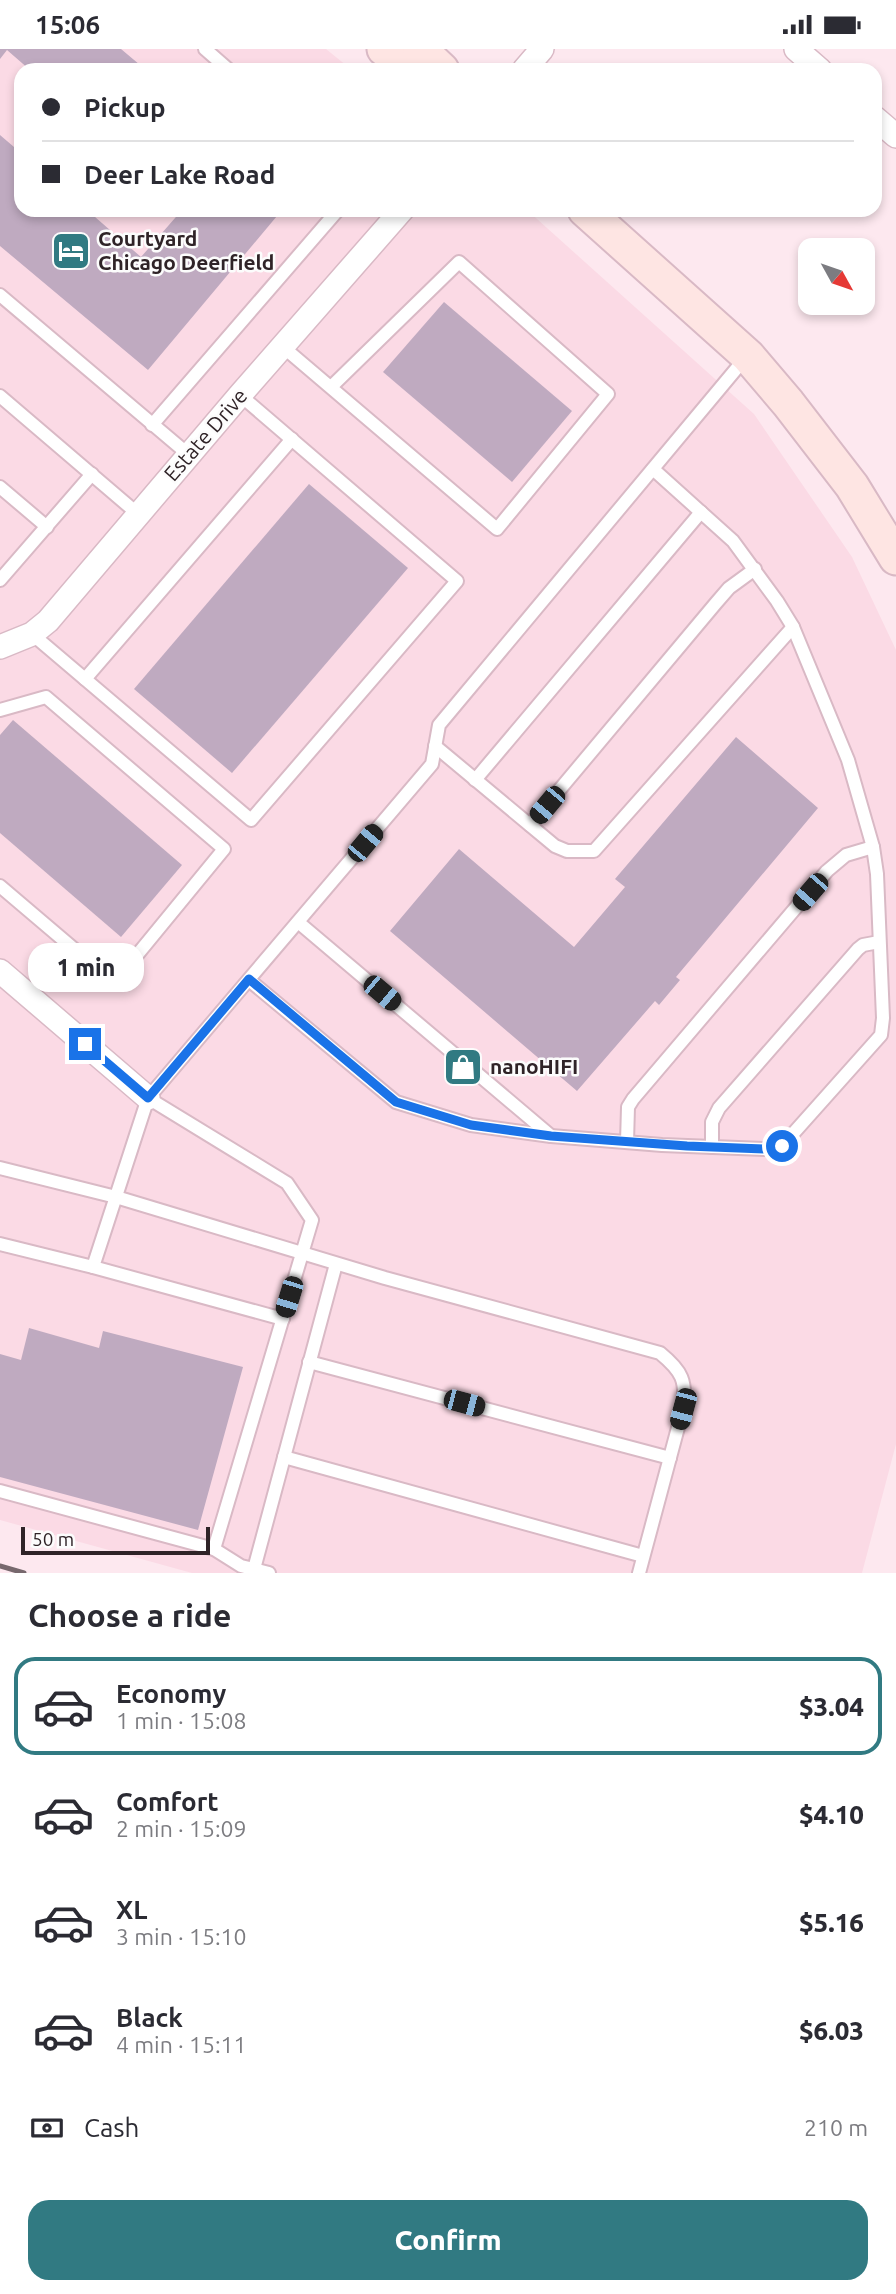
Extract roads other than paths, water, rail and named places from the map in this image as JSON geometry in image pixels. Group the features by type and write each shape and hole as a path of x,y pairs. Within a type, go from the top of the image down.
{"street":[{"path":"383,49 401,63"},
{"path":"420,49 435,63"},
{"path":"530,63 542,49"},
{"path":"796,49 812,63"},
{"path":"882,124 896,136"},
{"name":"Estate Drive","path":"0,647 32,634 48,621 396,217"},
{"path":"593,217 748,356 852,486 896,558"},
{"path":"0,971 148,1098"}],"lane":[{"path":"205,49 221,63"},
{"path":"152,425 332,217"},
{"path":"282,346 497,529 608,394 458,262 331,387"},
{"path":"0,295 189,455"},
{"path":"93,1267 148,1098 432,764 439,725 748,356"},
{"path":"0,395 138,515"},
{"path":"32,634 251,820 457,581 240,395"},
{"path":"85,679 292,439"},
{"path":"249,979 396,1102 471,1125 551,1136 712,1147 764,1149 782,1146 881,1035 883,1018 877,874 873,847 848,761 793,627 755,569 733,541 653,469"},
{"path":"0,580 92,474"},
{"path":"0,487 47,527"},
{"path":"475,779 701,512"},
{"path":"530,825 729,588 755,569"},
{"path":"435,746 555,846 567,851 594,851 793,627"},
{"path":"0,710 47,697 224,849 114,983 0,886"},
{"path":"627,1142 628,1107 633,1098 827,871 846,855 873,847"},
{"path":"298,922 551,1136"},
{"path":"712,1147 712,1122 719,1108 858,949 879,941"},
{"path":"148,1098 287,1183 312,1220 214,1549"},
{"path":"0,1168 116,1197 336,1264 660,1353 680,1372 686,1392 639,1573"},
{"path":"0,1244 283,1319"},
{"path":"254,1569 336,1264"},
{"path":"309,1362 670,1458"},
{"path":"284,1457 643,1556"},
{"path":"0,1491 214,1549 241,1566 269,1573"}],"railway":[{"path":"0,1566 24,1573"}],"place":[{"name":"Courtyard Chicago Deerfield","path":"71,251"},
{"name":"nanoHIFI","path":"463,1067"}]}
